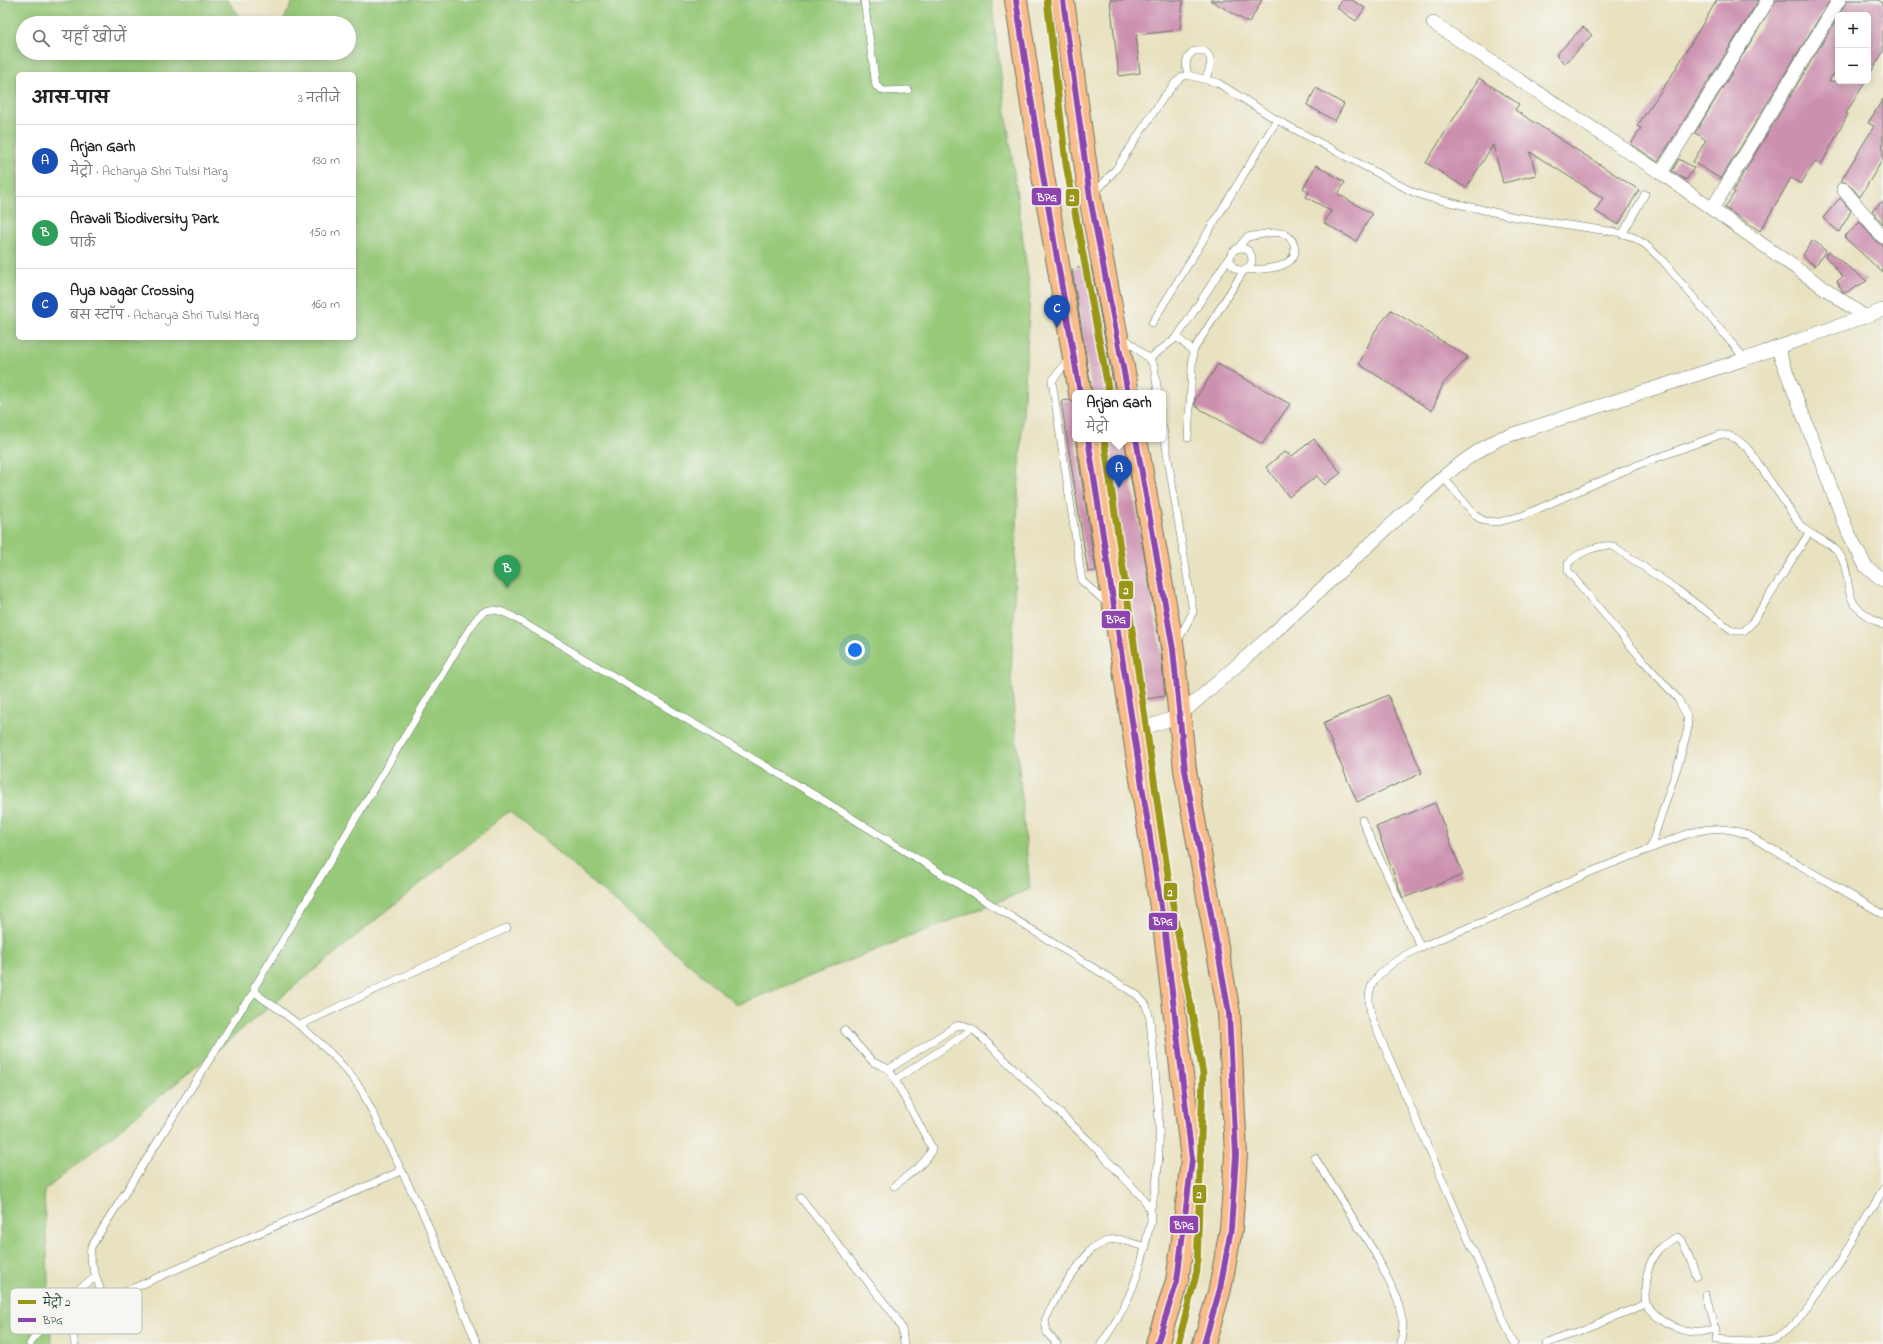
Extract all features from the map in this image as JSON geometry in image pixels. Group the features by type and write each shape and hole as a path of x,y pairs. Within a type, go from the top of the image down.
{"highway":[{"path":"1016,0 1042,170 1079,390"},
{"path":"1063,0 1090,198 1127,390"},
{"path":"1088,442 1165,933 1192,1159 1177,1281 1157,1344"},
{"path":"1137,442 1173,649 1186,770 1229,1013 1236,1156 1231,1229 1220,1289 1204,1344"}],"street":[{"path":"1662,174 1662,170 1666,163 1768,0"},
{"path":"1712,209 1839,0"},
{"path":"1433,23 1662,174 1864,316"},
{"path":"1843,189 1883,237"},
{"path":"1133,732 1179,716 1268,638 1443,477 1466,458 1501,438 1745,359 1883,310"},
{"path":"1777,347 1848,532 1866,567 1883,580"}],"lane":[{"path":"864,0 876,86 884,91 908,90"},
{"path":"1188,75 1186,67 1188,57 1194,51 1204,51 1210,57 1211,62 1206,78"},
{"path":"1090,198 1116,169 1163,98 1176,82 1182,77 1188,75 1206,78 1218,83 1277,120 1388,180 1427,197 1515,217 1623,233 1646,245 1663,261 1745,359"},
{"path":"1152,323 1277,120"},
{"path":"1623,233 1645,194"},
{"path":"1149,359 1177,337 1230,256 1247,237 1280,233 1293,240 1295,249 1293,256 1286,264 1274,268 1237,270 1231,264 1230,256"},
{"path":"1188,438 1193,351 1244,270 1252,263 1252,256 1248,250 1238,248"},
{"path":"1116,330 1149,359 1154,366 1158,390"},
{"path":"1177,337 1193,351"},
{"path":"1073,354 1052,381 1082,580 1115,610"},
{"path":"1443,477 1476,516 1484,521 1499,522 1524,514 1635,466 1724,434 1734,437 1745,445 1801,526 1809,533 1826,542 1840,554 1844,562 1854,604 1864,613 1883,625"},
{"path":"1165,442 1193,612 1173,649"},
{"path":"1650,849 1680,759 1688,728 1687,716 1678,699 1629,644 1568,571 1568,564 1575,557 1602,546 1613,546 1676,589 1727,628 1739,632 1744,631 1752,623 1809,533"},
{"path":"100,1288 90,1258 91,1247 242,1008 255,991 255,985 292,927 465,636 478,616 489,609 496,609 523,624 818,797 1137,995 1146,1005 1150,1020 1159,1143 1156,1192 1150,1211"},
{"path":"1362,820 1421,948"},
{"path":"1514,1344 1406,1098 1369,1009 1368,996 1375,979 1394,961 1421,948 1496,916 1588,873 1697,831 1725,828 1736,830 1770,847 1883,914"},
{"path":"300,1025 507,928"},
{"path":"255,991 300,1025 331,1054 361,1089 425,1218 477,1344"},
{"path":"889,1069 956,1026 963,1025 973,1029 1090,1142 1142,1197 1150,1211 1151,1219 1146,1247 1138,1276 1122,1314 1101,1344"},
{"path":"895,1080 973,1029"},
{"path":"844,1030 874,1062 889,1069 932,1148 931,1153 926,1160 894,1186"},
{"path":"1315,1158 1375,1253 1398,1300 1403,1324 1402,1344"},
{"path":"132,1288 401,1172"},
{"path":"1706,1295 1716,1330 1717,1342 1760,1342 1775,1340 1787,1333 1797,1322 1841,1259 1883,1190"},
{"path":"801,1198 895,1316 902,1329 904,1344"},
{"path":"1697,1276 1682,1240 1677,1237 1669,1241 1658,1250 1649,1268 1644,1288 1646,1304 1658,1317 1687,1331 1696,1333 1716,1330"},
{"path":"1057,1344 1048,1333 1045,1320 1058,1292 1091,1249 1109,1240 1119,1239 1146,1247"},
{"path":"80,1288 96,1277"},
{"path":"1546,1344 1646,1304"},
{"path":"30,1344 37,1334"}],"green space":[{"path":"0,0 227,0 239,16 16,16 16,60 356,60 356,16 286,16 294,0 991,0 1030,293 1018,497 1011,680 1030,889 737,1005 509,811 44,1191 48,1288 10,1288 10,1334 51,1334 51,1344 0,1344"}],"building":[{"path":"1110,0 1183,0 1180,30 1136,35 1140,73 1119,76"},
{"path":"1210,0 1262,0 1249,23"},
{"path":"1342,0 1352,0 1365,8 1356,21 1337,8"},
{"path":"1717,0 1759,0 1658,162 1631,144 1641,128 1637,126 1672,75"},
{"path":"1776,0 1830,0 1721,179 1693,162 1706,140 1695,133"},
{"path":"1847,0 1878,0 1883,3 1883,52 1871,72 1871,12 1841,12"},
{"path":"1835,22 1835,72 1829,81 1835,81 1835,84 1864,84 1846,113 1848,114 1821,165 1815,161 1801,184 1791,178 1760,231 1725,208 1735,192 1733,191"},
{"path":"1583,27 1592,35 1565,64 1556,55"},
{"path":"1479,78 1519,104 1515,110 1639,190 1618,225 1595,211 1603,198 1530,152 1536,175 1503,183 1493,145 1466,188 1426,163"},
{"path":"1316,88 1344,104 1335,121 1307,105"},
{"path":"1883,99 1883,159 1860,197 1849,184 1841,181 1874,126 1868,123"},
{"path":"1679,159 1694,168 1686,180 1672,171"},
{"path":"1316,165 1345,182 1338,194 1372,214 1356,241 1324,223 1331,211 1306,197 1309,192 1303,188"},
{"path":"1840,198 1851,211 1839,232 1823,218"},
{"path":"1883,201 1883,224 1872,211"},
{"path":"1860,222 1877,242 1883,245 1883,273 1844,237"},
{"path":"1813,240 1826,251 1815,266 1802,256"},
{"path":"1829,252 1867,281 1845,293 1842,291 1837,281 1843,277 1825,256"},
{"path":"1091,266 1114,390 1092,390 1072,269"},
{"path":"1391,310 1468,357 1443,384 1432,411 1359,364 1375,331"},
{"path":"1218,364 1290,404 1262,444 1195,406 1195,400"},
{"path":"1070,400 1072,402 1072,442 1075,442 1096,571 1088,572 1061,401"},
{"path":"1314,439 1341,473 1325,485 1317,476 1289,497 1266,467 1284,452 1292,456"},
{"path":"1101,442 1125,442 1161,651 1165,696 1141,700"},
{"path":"1388,695 1422,773 1357,802 1323,723"},
{"path":"1435,803 1463,875 1403,898 1376,827"}],"metro line":[{"name":"2","path":"1047,0 1066,164 1108,390"},
{"name":"2","path":"1104,442 1170,889 1203,1074 1197,1271 1178,1344"}],"transit line":[{"name":"BPG","path":"1016,0 1042,170 1079,390"},
{"name":"BPG","path":"1063,0 1090,198 1127,390"},
{"name":"BPG","path":"1088,442 1165,933 1192,1159 1177,1281 1157,1344"},
{"name":"BPG","path":"1137,442 1173,649 1185,770 1229,1013 1236,1155 1231,1229 1220,1289 1204,1344"}],"place":[{"name":"Aya Nagar Crossing","path":"1057,328"},
{"name":"Arjan Garh","path":"1119,488"},
{"name":"Aravali Biodiversity Park","path":"507,588"}]}
